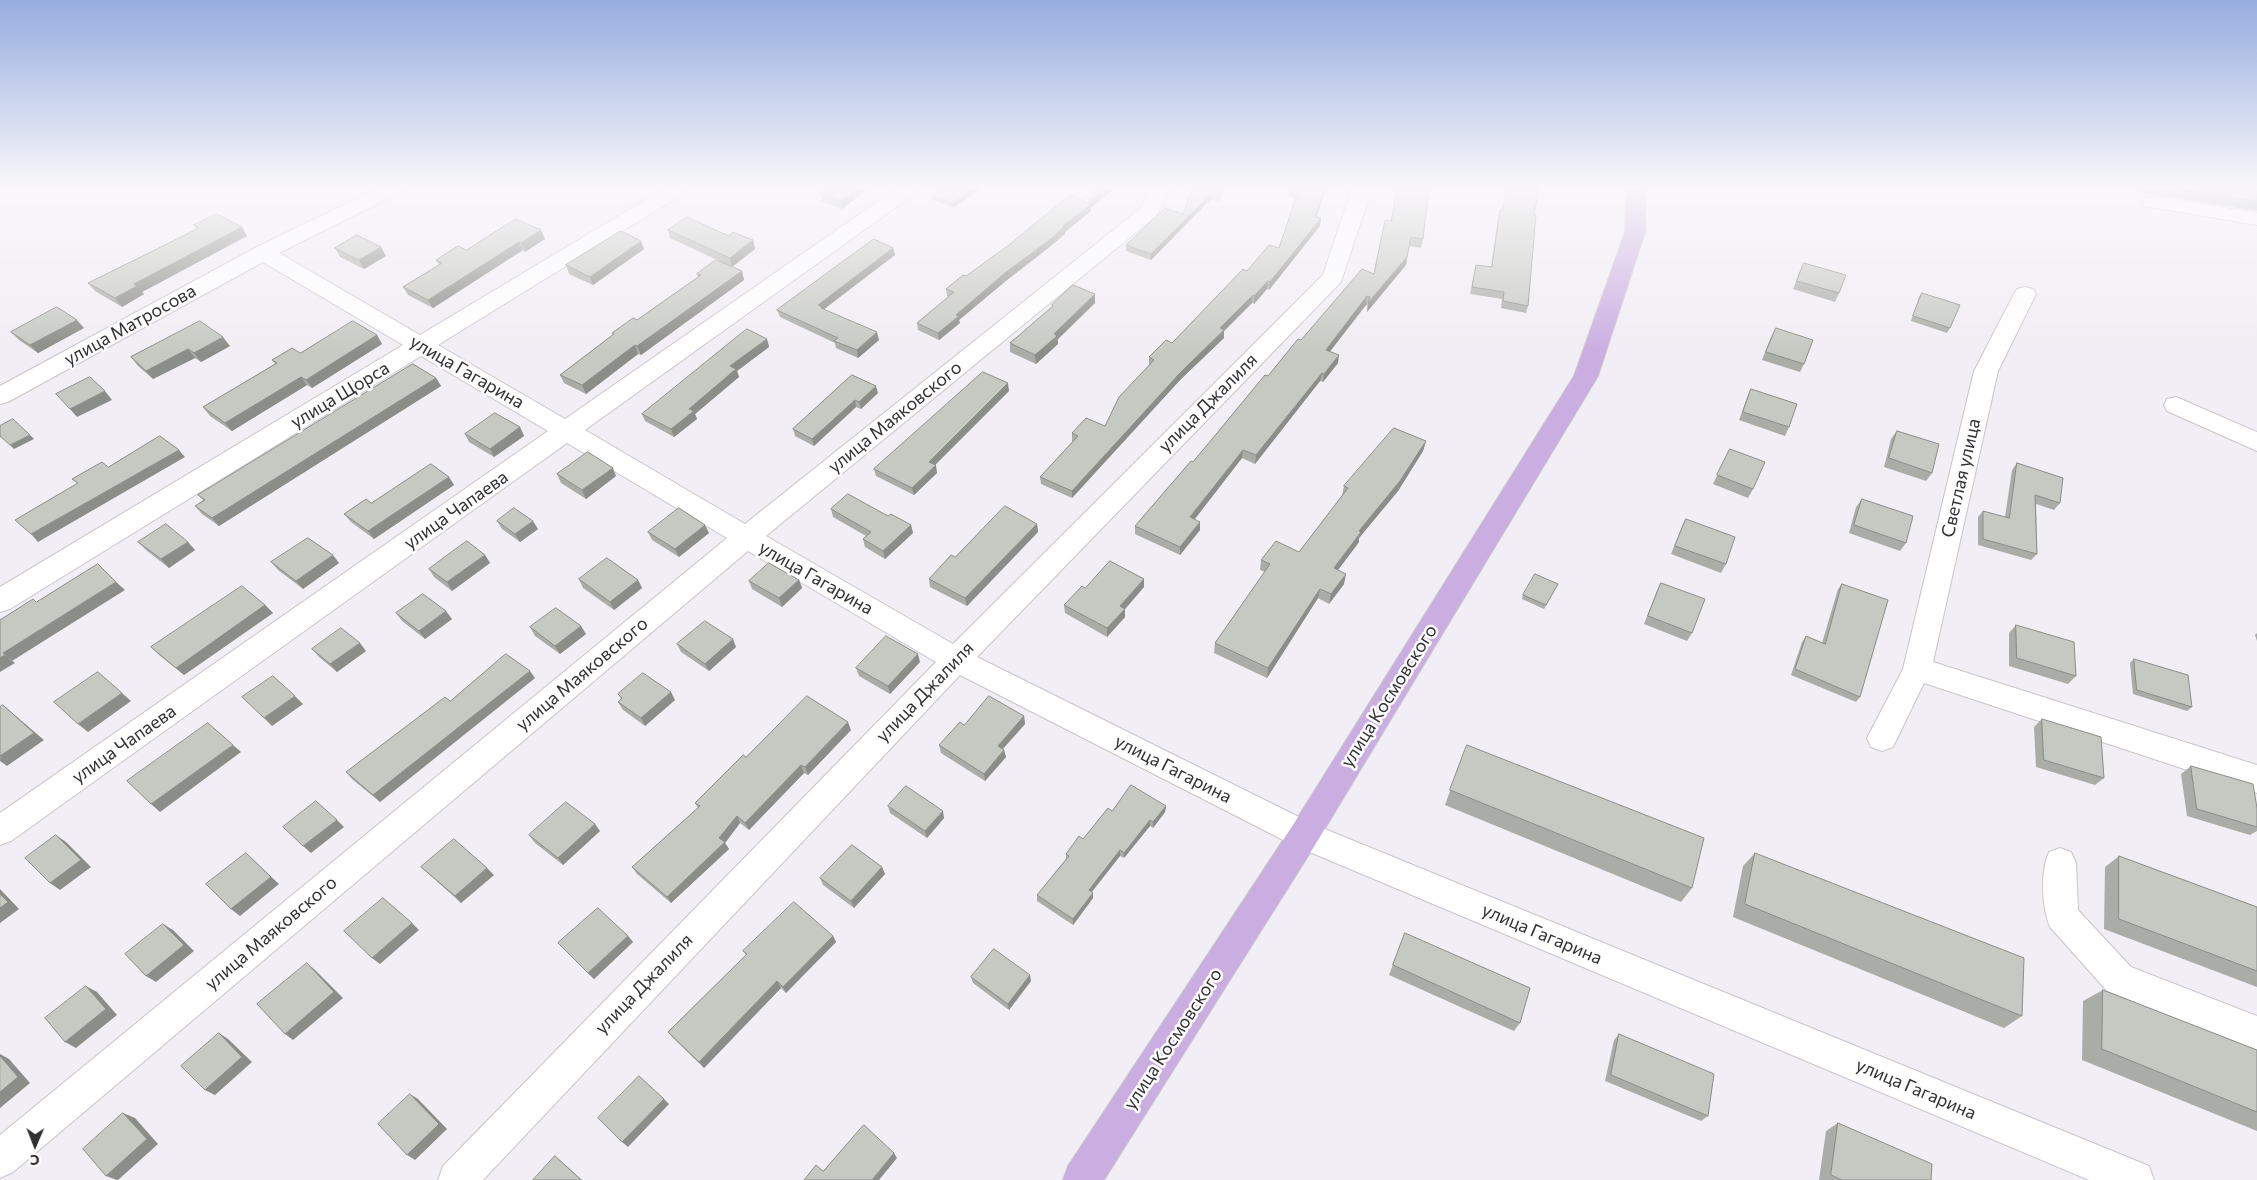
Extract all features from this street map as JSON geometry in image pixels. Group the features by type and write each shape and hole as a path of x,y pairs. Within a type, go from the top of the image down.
{"main road":[{"name":"улица Космовского","path":"1082,1180 1304,835 1586,376 1631,243"}],"street":[{"name":"улица Матросова","path":"0,396 282,243"},
{"name":"улица Щорса","path":"0,601 589,243"},
{"name":"улица Чапаева","path":"0,831 832,243"},
{"name":"улица Маяковского","path":"0,1159 746,537 1109,243"},
{"name":"улица Джалиля","path":"457,1180 956,660 1333,276 1344,243"},
{"name":"улица Гагарина","path":"262,253 956,660 1304,835 2134,1180"},
{"name":"Светлая улица","path":"1882,738 1917,669 1986,371 2026,294"},
{"path":"2176,406 2257,442"},
{"path":"1917,669 2257,779"},
{"path":"2060,862 2062,916 2119,979 2257,1034"}],"building":[{"path":"169,243 212,243 134,284 137,286 115,298 88,283"},
{"path":"343,243 373,243 381,247 359,260 335,248"},
{"path":"477,243 517,243 428,300 403,287 442,263 436,260 458,246 466,250"},
{"path":"601,243 638,243 590,277 566,265"},
{"path":"697,243 749,243 730,258"},
{"path":"868,243 883,243 893,248 818,305 877,332 857,350 834,341 838,338 777,310"},
{"path":"1011,243 1046,243 1006,272 938,333 917,323 954,292 946,289 963,275 966,276"},
{"path":"1128,243 1162,243 1151,254 1126,245"},
{"path":"1281,243 1301,243 1270,282 1268,281 1220,328 1224,330 1181,372 1072,491 1040,477 1078,436 1072,433 1086,418 1105,426 1119,397 1154,360 1149,357 1166,340 1172,343 1243,269 1247,271 1269,245 1279,248"},
{"path":"1380,243 1410,243 1407,257 1368,303 1370,297 1367,296 1326,350 1339,355 1324,374 1322,373 1256,455 1243,450 1190,517 1200,522 1180,547 1135,526 1191,461 1193,462 1265,375 1268,376 1298,339 1301,340 1362,269 1374,274"},
{"path":"1495,243 1534,243 1528,306 1503,301 1504,292 1472,287 1476,265 1492,267"},
{"path":"716,260 742,271 637,346 635,345 582,385 560,375 633,318 637,320 701,275 697,274"},
{"path":"1804,263 1846,275 1839,293 1797,281"},
{"path":"1073,285 1095,294 1054,334 1057,336 1035,355 1010,343 1053,306"},
{"path":"1922,293 1960,305 1950,328 1913,316"},
{"path":"57,307 77,320 30,345 11,332"},
{"path":"200,321 223,337 194,353 188,349 146,371 131,357"},
{"path":"353,321 377,335 306,380 301,377 225,423 203,407 277,363 272,360 292,348 300,353"},
{"path":"1776,328 1813,340 1804,364 1766,352"},
{"path":"747,329 767,339 730,366 736,369 689,409 694,411 671,429 642,414"},
{"path":"413,364 436,378 212,518 195,506 205,500 198,495"},
{"path":"983,372 1008,383 929,462 936,465 912,488 874,469"},
{"path":"852,375 876,386 859,402 855,400 812,439 793,429"},
{"path":"90,377 105,391 70,409 56,394"},
{"path":"1751,389 1797,404 1789,427 1743,412"},
{"path":"495,413 520,427 490,449 465,434"},
{"path":"13,419 30,435 10,445 0,436 0,426"},
{"path":"1394,428 1426,441 1400,481 1359,531 1361,532 1334,568 1346,574 1331,594 1320,589 1268,668 1215,643 1270,564 1261,560 1276,541 1299,552 1348,488 1344,486"},
{"path":"1897,431 1939,444 1932,473 1889,458"},
{"path":"160,436 179,450 31,534 15,520 78,483 72,479 102,462 108,467"},
{"path":"1730,449 1765,462 1753,489 1717,475"},
{"path":"588,452 613,468 582,490 557,474"},
{"path":"2017,463 2063,478 2060,503 2035,495 2037,554 1983,539 1983,511 2009,518"},
{"path":"431,464 449,477 368,531 344,514 366,499 371,503"},
{"path":"848,494 888,516 891,514 911,525 883,551 863,539 871,532 831,509"},
{"path":"1862,499 1913,516 1906,543 1854,525"},
{"path":"1005,506 1037,524 965,598 929,579 951,555 955,557"},
{"path":"514,508 533,521 515,534 497,521"},
{"path":"679,508 705,525 675,549 648,532"},
{"path":"1686,519 1735,537 1726,564 1675,546"},
{"path":"166,524 188,542 161,559 138,542"},
{"path":"308,538 333,555 296,581 271,562"},
{"path":"467,541 485,555 447,582 429,569"},
{"path":"607,558 638,580 610,602 579,579"},
{"path":"1110,561 1144,579 1120,606 1125,609 1107,628 1064,605 1082,586 1085,588"},
{"path":"769,563 799,580 779,598 749,581"},
{"path":"98,564 116,582 3,653 5,655 0,658 0,620 33,599 36,602"},
{"path":"1535,574 1558,584 1546,605 1523,595"},
{"path":"1661,583 1705,599 1692,633 1648,616"},
{"path":"1842,584 1888,600 1860,697 1795,669 1806,636 1825,644"},
{"path":"242,586 265,605 176,668 151,647"},
{"path":"423,594 446,611 419,631 396,613"},
{"path":"556,608 581,626 555,646 530,627"},
{"path":"705,621 733,639 705,664 677,644"},
{"path":"2016,625 2074,642 2076,676 2017,658"},
{"path":"341,628 360,643 330,664 312,649"},
{"path":"886,636 918,654 888,686 856,668"},
{"path":"506,654 530,671 373,795 346,772 445,697 450,701"},
{"path":"2134,659 2188,675 2192,707 2137,690"},
{"path":"98,672 122,693 78,724 54,702"},
{"path":"643,673 671,692 641,718 618,702 622,698 618,694"},
{"path":"273,676 295,696 264,718 242,697"},
{"path":"807,696 848,722 805,767 801,765 745,823 737,816 719,838 725,842 667,897 632,867 700,806 695,803 743,755 746,757"},
{"path":"989,696 1024,716 998,746 1004,750 984,774 939,745 960,722 964,725"},
{"path":"3,705 34,733 0,756 0,707"},
{"path":"2042,719 2101,737 2104,778 2044,760"},
{"path":"208,723 233,745 151,804 127,781"},
{"path":"1467,745 1704,838 1692,888 1450,790"},
{"path":"2191,766 2253,784 2257,808 2257,827 2197,809"},
{"path":"1131,785 1166,806 1153,822 1150,820 1124,853 1120,850 1089,890 1093,893 1073,919 1037,895 1069,856 1066,854 1079,836 1083,839 1108,808 1112,811"},
{"path":"906,786 943,811 925,831 888,806"},
{"path":"316,801 337,820 303,846 283,827"},
{"path":"566,802 595,824 558,858 529,835"},
{"path":"56,835 81,860 50,883 25,858"},
{"path":"454,839 487,868 455,896 421,867"},
{"path":"852,845 882,867 851,901 820,878"},
{"path":"246,853 271,877 231,909 206,884"},
{"path":"1755,853 2024,958 2022,1016 1745,904"},
{"path":"2119,856 2257,907 2257,971 2119,919"},
{"path":"0,894 8,902 0,908"},
{"path":"383,898 412,923 372,958 344,931"},
{"path":"794,902 833,936 783,987 777,981 699,1062 668,1032 747,954 743,951"},
{"path":"598,908 628,936 588,973 558,943"},
{"path":"163,924 184,945 146,976 125,954"},
{"path":"1405,933 1530,988 1520,1023 1393,965"},
{"path":"994,949 1030,975 1008,1004 971,977"},
{"path":"307,963 334,992 285,1034 257,1004"},
{"path":"86,986 106,1009 65,1042 45,1018"},
{"path":"2103,990 2257,1050 2257,1112 2102,1049"},
{"path":"219,1033 242,1057 205,1090 181,1066"},
{"path":"1619,1034 1714,1074 1708,1116 1611,1075"},
{"path":"0,1056 18,1077 0,1092"},
{"path":"639,1076 664,1099 622,1142 598,1118"},
{"path":"410,1094 439,1124 407,1155 378,1124"},
{"path":"123,1113 147,1139 106,1176 83,1149"},
{"path":"1838,1123 1932,1164 1931,1180 1842,1180 1831,1175"},
{"path":"864,1125 894,1153 872,1180 804,1180 816,1165 823,1171"},
{"path":"555,1156 581,1180 533,1180"}]}
